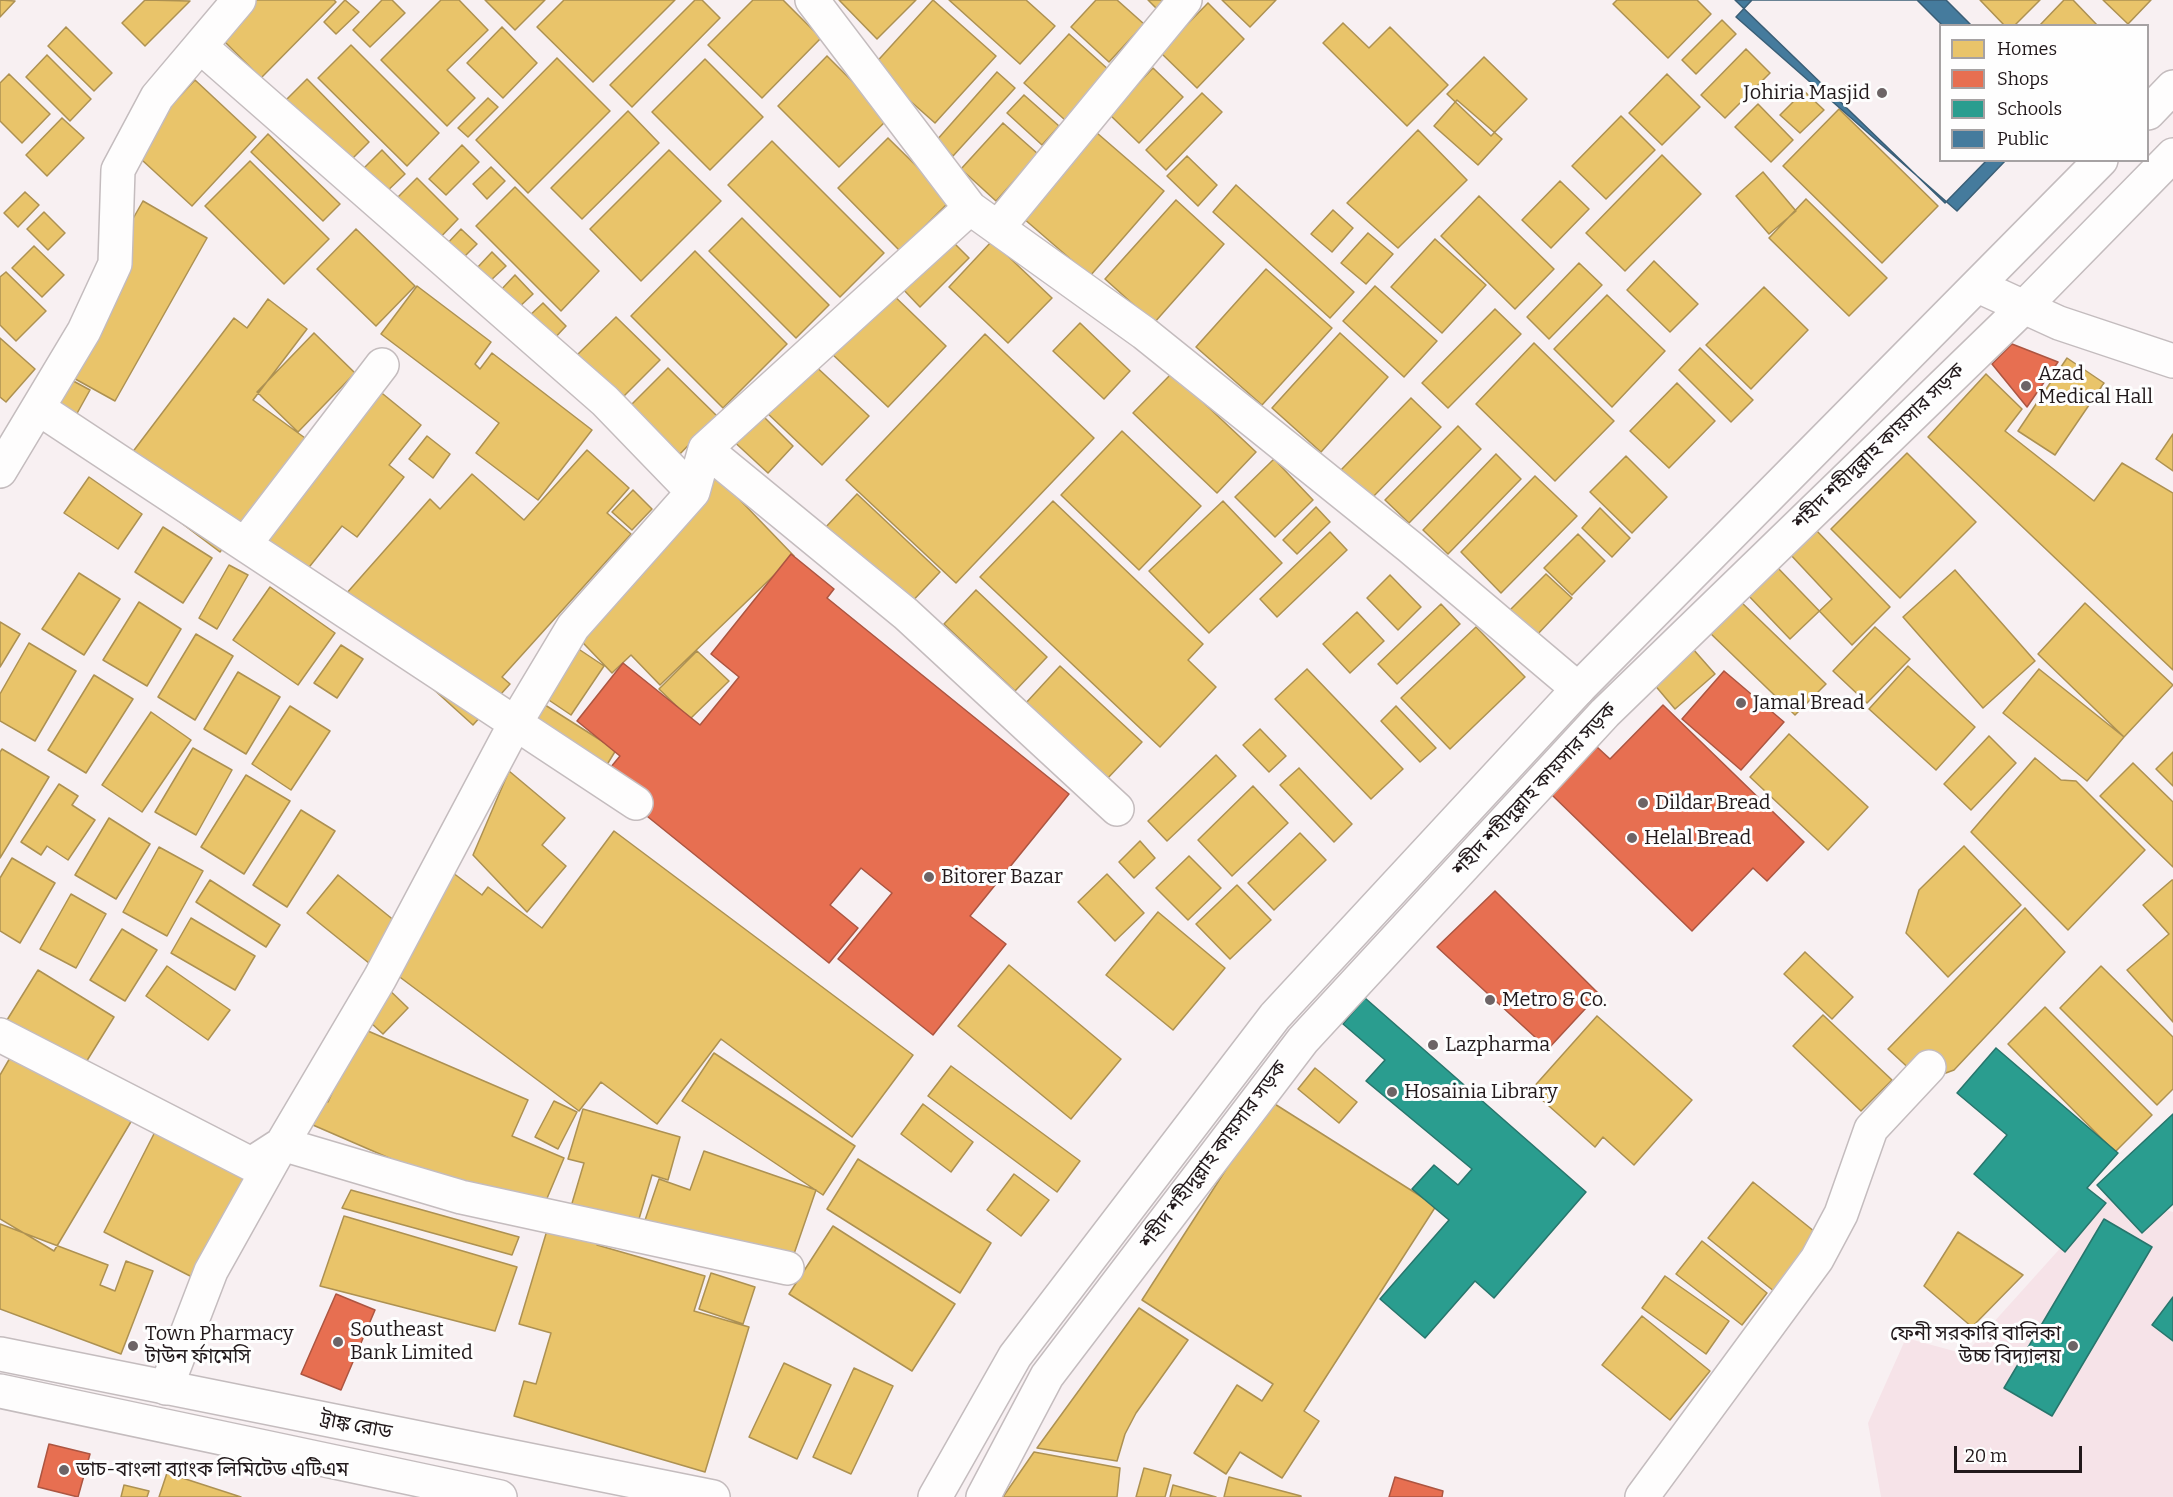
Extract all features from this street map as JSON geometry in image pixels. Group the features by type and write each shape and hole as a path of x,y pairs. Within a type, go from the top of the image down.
{"street":[{"path":"0,471 84,332 115,264 118,170 157,97 239,0"},
{"path":"812,0 970,208 999,226 1153,340 1410,547 1578,689"},
{"path":"999,226 1185,0"},
{"path":"201,47 605,400 693,492"},
{"path":"2149,112 2173,87"},
{"name":"শহীদ শহীদুল্লাহ কায়সার সড়ক","path":"983,1497 1047,1376 1303,1040 1605,713 2025,306 2173,155"},
{"name":"শহীদ শহীদুল্লাহ কায়সার সড়ক","path":"935,1497 1015,1356 1244,1054 1283,1007 1578,689 2099,162"},
{"path":"166,1388 211,1271 282,1144 380,978 516,722 573,627 693,492 705,448 970,208"},
{"path":"1978,286 2059,323 2173,361"},
{"path":"245,544 382,365"},
{"path":"38,408 636,802"},
{"path":"705,448 906,614 1117,809"},
{"path":"0,1035 251,1164 282,1144 461,1197 787,1268"},
{"path":"1642,1497 1816,1259 1841,1214 1871,1129 1929,1067"},
{"name":"ট্রাঙ্ক রোড","path":"0,1354 713,1497"},
{"name":"ট্রাঙ্ক রোড","path":"0,1391 500,1497"}],"shaded area":[{"name":"ফেনী সরকারি বালিকা উচ্চ বিদ্যালয়","path":"2110,1193 2173,1212 2173,1497 1881,1497 1868,1423 1906,1338 1965,1354"}],"building: Homes":[{"path":"0,0 15,1 0,17"},
{"path":"145,0 190,1 145,46 122,23"},
{"path":"256,0 334,0 336,2 261,78 219,36"},
{"path":"345,0 359,12 336,34 324,22"},
{"path":"382,0 392,0 405,13 370,47 353,30"},
{"path":"441,0 459,0 488,30 447,70 475,98 447,126 381,60"},
{"path":"485,0 545,0 515,30"},
{"path":"564,0 675,0 593,82 537,27"},
{"path":"695,0 702,0 720,18 632,107 610,85"},
{"path":"753,0 783,0 821,38 762,98 708,45"},
{"path":"839,0 916,0 877,39"},
{"path":"933,0 996,56 935,123 872,67"},
{"path":"949,0 1026,0 1055,26 1020,64"},
{"path":"1096,0 1117,0 1144,24 1109,62 1071,27"},
{"path":"1148,0 1165,0 1157,9"},
{"path":"1222,0 1276,0 1250,27"},
{"path":"1617,0 1697,0 1711,14 1668,58 1613,4"},
{"path":"1980,0 2040,0 2016,24 2003,24"},
{"path":"2064,0 2073,0 2096,24 2041,24"},
{"path":"2103,0 2151,0 2128,24"},
{"path":"1208,3 1244,39 1197,88 1160,52"},
{"path":"1722,20 1736,34 1696,74 1682,60"},
{"path":"1343,23 1369,48 1390,27 1448,85 1407,126 1323,43"},
{"path":"66,27 112,73 94,91 48,46"},
{"path":"502,27 537,63 503,98 467,63"},
{"path":"1069,34 1110,71 1065,120 1024,83"},
{"path":"351,45 439,133 407,166 318,78"},
{"path":"1746,49 1770,73 1725,118 1701,95"},
{"path":"47,55 91,99 70,121 26,77"},
{"path":"827,56 889,118 839,167 778,106"},
{"path":"1484,57 1527,99 1491,136 1447,94"},
{"path":"557,58 610,111 528,193 476,140"},
{"path":"705,59 763,117 710,170 652,112"},
{"path":"1153,68 1183,97 1139,143 1109,114"},
{"path":"997,72 1015,88 953,156 936,141"},
{"path":"9,74 50,114 22,143 0,121 0,83"},
{"path":"1667,74 1700,107 1662,145 1629,113"},
{"path":"307,79 369,142 346,165 284,102"},
{"path":"195,80 256,137 192,206 130,149"},
{"path":"1804,91 1824,110 1800,133 1780,115"},
{"path":"1202,93 1222,112 1166,170 1146,150"},
{"path":"1024,95 1059,126 1042,145 1007,113"},
{"path":"488,98 498,107 468,137 458,128"},
{"path":"1457,100 1502,139 1478,165 1434,126"},
{"path":"1758,104 1793,140 1771,162 1735,127"},
{"path":"1839,109 1938,206 1882,263 1783,166"},
{"path":"628,111 659,143 582,219 551,188"},
{"path":"1621,116 1655,150 1606,199 1572,166"},
{"path":"62,118 84,138 47,176 26,155"},
{"path":"1003,123 1038,154 996,201 961,169"},
{"path":"1418,130 1467,180 1398,248 1347,203"},
{"path":"1097,133 1164,191 1090,276 1023,218"},
{"path":"268,134 340,204 323,221 251,152"},
{"path":"888,138 951,200 900,251 838,188"},
{"path":"772,141 884,253 840,297 728,185"},
{"path":"462,145 479,162 446,195 429,179"},
{"path":"382,150 405,174 382,196 359,173"},
{"path":"669,150 721,201 641,281 590,229"},
{"path":"1662,155 1701,194 1625,271 1586,233"},
{"path":"1187,156 1217,185 1198,206 1167,176"},
{"path":"250,161 329,239 284,284 205,206"},
{"path":"491,167 505,181 487,199 473,184"},
{"path":"1763,172 1796,211 1769,234 1736,196"},
{"path":"417,178 458,219 434,244 392,203"},
{"path":"1560,181 1589,209 1551,248 1522,220"},
{"path":"1236,185 1354,292 1330,318 1213,212"},
{"path":"515,187 599,271 561,311 476,226"},
{"path":"25,192 39,205 18,227 4,213"},
{"path":"1479,196 1554,269 1515,309 1441,236"},
{"path":"1806,199 1887,278 1849,316 1769,238"},
{"path":"1176,200 1224,244 1154,323 1105,279"},
{"path":"143,201 207,238 115,401 50,365"},
{"path":"1333,210 1353,228 1332,252 1311,234"},
{"path":"44,212 65,233 48,250 27,229"},
{"path":"742,218 829,305 796,338 709,251"},
{"path":"356,229 415,286 376,326 317,269"},
{"path":"461,229 477,244 460,261 445,246"},
{"path":"1368,233 1393,254 1366,284 1341,263"},
{"path":"949,238 969,258 920,307 901,287"},
{"path":"1435,239 1486,285 1442,333 1391,287"},
{"path":"992,241 1052,298 1008,343 949,287"},
{"path":"34,246 64,275 42,297 12,268"},
{"path":"695,251 787,344 723,408 631,316"},
{"path":"492,252 506,266 489,282 476,269"},
{"path":"1654,261 1698,304 1670,332 1627,290"},
{"path":"1579,263 1602,285 1549,339 1527,317"},
{"path":"1266,269 1332,328 1262,405 1196,347"},
{"path":"6,272 46,311 16,341 0,325 0,277"},
{"path":"515,275 533,294 516,310 499,292"},
{"path":"417,286 491,342 475,364 480,369 492,353 592,430 538,500 476,453 499,423 381,334"},
{"path":"1375,286 1437,341 1404,377 1343,321"},
{"path":"1764,287 1808,330 1751,389 1706,345"},
{"path":"888,290 946,346 888,407 830,352"},
{"path":"1607,295 1665,351 1612,407 1554,349"},
{"path":"268,299 307,329 253,400 305,438 220,552 116,474 234,318 247,328"},
{"path":"543,303 566,326 551,342 527,318"},
{"path":"1495,309 1521,334 1448,408 1422,383"},
{"path":"616,317 660,360 620,400 576,356"},
{"path":"1080,323 1130,371 1104,399 1053,351"},
{"path":"314,333 355,373 298,432 257,392"},
{"path":"1340,333 1388,377 1321,452 1272,408"},
{"path":"985,334 1094,438 956,583 846,480"},
{"path":"0,338 35,369 6,402 0,397"},
{"path":"1534,343 1614,421 1555,481 1476,404"},
{"path":"1700,348 1753,400 1731,422 1679,370"},
{"path":"2067,358 2104,383 2055,455 2018,431"},
{"path":"811,362 869,416 822,465 765,411"},
{"path":"668,368 717,416 674,460 625,411"},
{"path":"1172,373 1256,452 1217,493 1133,413"},
{"path":"1986,374 2022,409 2005,431 2094,501 2122,463 2173,493 2173,670 1928,437"},
{"path":"64,376 90,390 75,417 49,402"},
{"path":"367,381 421,425 389,465 404,477 357,537 342,526 290,591 235,547"},
{"path":"1677,383 1715,421 1669,468 1630,431"},
{"path":"1411,398 1441,427 1369,501 1339,472"},
{"path":"756,409 793,446 768,473 729,437"},
{"path":"1458,426 1481,449 1409,523 1385,500"},
{"path":"1122,431 1201,506 1139,570 1061,495"},
{"path":"2173,434 2173,471 2156,459"},
{"path":"427,436 450,454 433,478 409,459"},
{"path":"587,450 629,488 607,513 631,534 502,677 510,684 473,725 338,603 430,499 440,509 472,474 524,520"},
{"path":"1907,453 1976,522 1900,598 1831,529"},
{"path":"1496,454 1521,479 1448,554 1423,530"},
{"path":"1626,456 1667,497 1632,533 1590,492"},
{"path":"1274,459 1313,500 1275,537 1235,497"},
{"path":"716,475 794,556 660,685 631,655 612,673 562,621"},
{"path":"1535,476 1577,516 1501,593 1461,552"},
{"path":"89,477 142,514 118,549 64,513"},
{"path":"633,490 652,509 632,530 612,512"},
{"path":"857,494 940,572 906,608 824,529"},
{"path":"1053,501 1203,644 1188,660 1216,687 1160,747 980,577"},
{"path":"1223,501 1282,563 1209,633 1149,571"},
{"path":"1316,507 1330,522 1297,554 1283,540"},
{"path":"1600,508 1630,538 1612,557 1582,528"},
{"path":"163,527 212,558 183,603 135,572"},
{"path":"1815,529 1890,607 1852,645 1776,566"},
{"path":"1330,532 1347,550 1277,617 1260,599"},
{"path":"1578,534 1605,561 1572,595 1544,568"},
{"path":"1789,553 1832,599 1790,639 1746,593"},
{"path":"229,565 248,575 217,629 199,618"},
{"path":"1955,570 2035,661 1983,708 1903,617"},
{"path":"79,573 120,599 84,655 42,629"},
{"path":"1546,574 1572,598 1534,638 1508,612"},
{"path":"1390,575 1421,607 1398,630 1367,598"},
{"path":"270,587 335,633 298,685 233,640"},
{"path":"976,590 1047,657 1015,691 944,624"},
{"path":"1739,600 1826,684 1795,715 1709,632"},
{"path":"139,602 181,629 147,686 103,660"},
{"path":"2085,603 2173,685 2124,737 2038,654"},
{"path":"1441,604 1460,624 1397,684 1378,664"},
{"path":"1357,612 1384,641 1350,673 1323,644"},
{"path":"0,622 20,634 0,667"},
{"path":"1476,627 1525,677 1450,749 1401,698"},
{"path":"1875,627 1910,659 1867,703 1833,671"},
{"path":"196,634 233,656 195,720 158,697"},
{"path":"562,638 604,666 571,715 528,686"},
{"path":"29,643 76,671 35,741 0,721 0,694"},
{"path":"341,645 363,659 337,698 314,683"},
{"path":"1693,649 1715,674 1675,709 1653,683"},
{"path":"697,651 729,681 690,719 659,689"},
{"path":"1060,666 1142,742 1106,780 1025,704"},
{"path":"1908,666 1975,727 1936,770 1869,709"},
{"path":"1307,669 1403,769 1371,799 1275,699"},
{"path":"2039,669 2124,737 2087,781 2003,713"},
{"path":"238,672 280,697 246,754 204,729"},
{"path":"94,675 133,699 86,773 48,750"},
{"path":"523,691 616,750 592,789 498,730"},
{"path":"290,706 330,731 291,790 252,764"},
{"path":"1396,706 1436,748 1420,762 1381,721"},
{"path":"151,712 191,740 142,812 102,785"},
{"path":"1260,729 1286,756 1269,772 1243,745"},
{"path":"1789,734 1868,807 1828,850 1750,777"},
{"path":"1989,736 2016,763 1971,810 1944,784"},
{"path":"193,748 232,770 196,835 155,812"},
{"path":"2,749 49,777 0,858 0,752"},
{"path":"2173,752 2173,786 2156,769"},
{"path":"1216,755 1236,776 1167,841 1148,821"},
{"path":"2035,758 2061,780 2076,781 2145,850 2068,930 1971,832"},
{"path":"2133,763 2173,802 2173,867 2100,796"},
{"path":"1299,768 1352,824 1334,842 1280,785"},
{"path":"509,771 565,818 542,845 566,866 527,912 473,855"},
{"path":"246,775 290,801 244,874 201,847"},
{"path":"59,784 78,796 72,805 95,820 68,860 47,846 41,855 21,842"},
{"path":"1253,786 1288,823 1232,876 1198,840"},
{"path":"301,810 335,831 287,907 253,885"},
{"path":"109,818 150,844 116,899 75,875"},
{"path":"614,831 913,1055 852,1137 721,1039 657,1124 601,1082 579,1111 385,966 444,866 482,895 488,887 542,928"},
{"path":"1300,833 1326,860 1274,910 1248,883"},
{"path":"1140,841 1155,858 1134,878 1119,862"},
{"path":"1964,846 2021,905 1948,977 1906,933 1919,890"},
{"path":"159,847 203,871 167,936 123,912"},
{"path":"1189,856 1221,888 1188,920 1156,888"},
{"path":"12,858 55,883 20,943 0,931 0,878"},
{"path":"1107,874 1144,913 1115,941 1078,902"},
{"path":"338,875 406,930 375,968 307,913"},
{"path":"210,880 280,925 266,947 196,902"},
{"path":"2172,880 2173,1022 2127,970 2169,934 2143,905"},
{"path":"1237,885 1271,920 1230,959 1196,924"},
{"path":"71,894 106,914 76,968 40,949"},
{"path":"2025,908 2065,952 1954,1070 1935,1077 1915,1074 1888,1049"},
{"path":"1158,912 1225,968 1173,1030 1106,975"},
{"path":"191,918 255,956 235,990 171,953"},
{"path":"122,929 157,950 125,1001 90,980"},
{"path":"1805,952 1853,997 1832,1019 1784,974"},
{"path":"1009,965 1121,1059 1071,1119 958,1026"},
{"path":"167,966 230,1010 208,1040 146,996"},
{"path":"2101,966 2173,1037 2173,1089 2157,1105 2060,1008"},
{"path":"38,970 114,1017 83,1067 7,1020"},
{"path":"381,982 408,1008 383,1034 356,1009"},
{"path":"2045,1007 2152,1115 2115,1152 2008,1044"},
{"path":"1823,1015 1892,1080 1861,1111 1793,1046"},
{"path":"1597,1016 1692,1100 1634,1165 1603,1137 1595,1147 1531,1090"},
{"path":"361,1028 528,1100 512,1136 564,1158 537,1222 299,1119 311,1095 328,1102"},
{"path":"14,1051 132,1120 54,1251 0,1219 0,1075"},
{"path":"714,1053 855,1146 823,1195 682,1101"},
{"path":"951,1066 1080,1161 1057,1192 928,1096"},
{"path":"1315,1068 1357,1102 1339,1123 1298,1089"},
{"path":"554,1101 577,1112 558,1149 535,1137"},
{"path":"1270,1101 1436,1206 1304,1411 1319,1421 1282,1478 1240,1452 1226,1474 1194,1453 1237,1385 1262,1401 1273,1384 1142,1300"},
{"path":"923,1104 973,1142 951,1172 901,1134"},
{"path":"583,1109 680,1137 668,1180 652,1175 636,1229 570,1210 584,1163 568,1159"},
{"path":"159,1124 250,1170 194,1278 104,1232"},
{"path":"704,1151 816,1190 785,1280 642,1229 659,1179 690,1190"},
{"path":"858,1159 991,1243 960,1293 827,1209"},
{"path":"1014,1174 1049,1200 1021,1236 987,1210"},
{"path":"1753,1182 1820,1236 1775,1292 1708,1238"},
{"path":"351,1190 519,1237 512,1255 342,1208"},
{"path":"344,1216 517,1267 495,1331 320,1286"},
{"path":"0,1224 108,1265 100,1285 115,1291 126,1261 153,1271 121,1354 0,1309"},
{"path":"833,1226 955,1304 912,1371 789,1294"},
{"path":"548,1227 597,1242 597,1245 705,1276 694,1311 749,1327 705,1472 514,1416 524,1381 536,1384 551,1333 519,1324"},
{"path":"1958,1232 2023,1275 1972,1327 1924,1286"},
{"path":"1702,1241 1767,1293 1742,1325 1676,1274"},
{"path":"711,1273 755,1287 743,1324 699,1309"},
{"path":"1665,1276 1729,1321 1706,1354 1642,1308"},
{"path":"1139,1308 1188,1340 1136,1413 1125,1434 1117,1461 1037,1448"},
{"path":"1642,1316 1710,1371 1670,1420 1602,1365"},
{"path":"784,1363 831,1385 797,1459 749,1437"},
{"path":"854,1368 893,1386 851,1474 813,1457"},
{"path":"1034,1452 1120,1468 1117,1497 1003,1497"},
{"path":"1144,1468 1171,1475 1165,1497 1136,1497"},
{"path":"167,1473 241,1497 159,1497"},
{"path":"1229,1477 1301,1496 1301,1497 1224,1497"},
{"path":"124,1485 149,1491 147,1497 121,1497"},
{"path":"1173,1485 1216,1497 1170,1497"}],"building: Shops":[{"name":"Azad Medical Hall","path":"2012,344 2058,362 2027,407 1992,364"},
{"path":"791,554 834,589 827,598 1069,794 970,916 1006,944 933,1035 838,959 892,893 861,868 830,905 858,928 829,963 601,779 620,756 577,721 623,663 700,725 739,677 711,654"},
{"path":"1724,671 1784,722 1741,770 1682,719"},
{"path":"1663,705 1804,842 1767,881 1753,868 1692,931 1552,795 1597,747 1610,759"},
{"path":"1495,891 1599,994 1548,1049 1437,947"},
{"name":"Southeast Bank Limited","path":"336,1294 375,1310 341,1390 301,1374"},
{"name":"ডাচ-বাংলা ব্যাংক লিমিটেড এটিএম","path":"49,1444 90,1454 78,1497 38,1487"},
{"path":"1395,1477 1443,1491 1442,1497 1389,1497"}],"building: Schools":[{"path":"1365,998 1586,1192 1494,1298 1475,1281 1425,1338 1380,1299 1449,1220 1412,1189 1434,1165 1458,1185 1472,1169 1366,1081 1385,1060 1343,1024"},
{"path":"1996,1048 2118,1153 2087,1188 2106,1203 2065,1252 1974,1174 2007,1135 1957,1093"},
{"path":"2173,1114 2173,1204 2142,1233 2097,1185"},
{"path":"2104,1219 2152,1247 2052,1416 2004,1388"},
{"path":"2173,1297 2173,1341 2152,1325"}],"building: Public":[{"name":"Johiria Masjid","path":"1735,0 1946,0 1970,24 1939,24 1939,162 1985,162 1945,203"},
{"name":"Johiria Masjid","path":"1752,0 1917,0 1941,24 1939,24 1939,162 2004,162 1957,211 1736,17"}],"place":[{"name":"Johiria Masjid","path":"1882,93"},
{"name":"Azad Medical Hall","path":"2026,386"},
{"name":"Jamal Bread","path":"1741,703"},
{"name":"Dildar Bread","path":"1643,803"},
{"name":"Helal Bread","path":"1632,838"},
{"name":"Bitorer Bazar","path":"929,877"},
{"name":"Metro & Co.","path":"1490,1000"},
{"name":"Lazpharma","path":"1433,1045"},
{"name":"Hosainia Library","path":"1392,1092"},
{"name":"Southeast Bank Limited","path":"338,1342"},
{"name":"Town Pharmacy টাউন র্ফামেসি","path":"133,1346"},
{"name":"ফেনী সরকারি বালিকা উচ্চ বিদ্যালয়","path":"2073,1346"},
{"name":"ডাচ-বাংলা ব্যাংক লিমিটেড এটিএম","path":"64,1470"}]}
